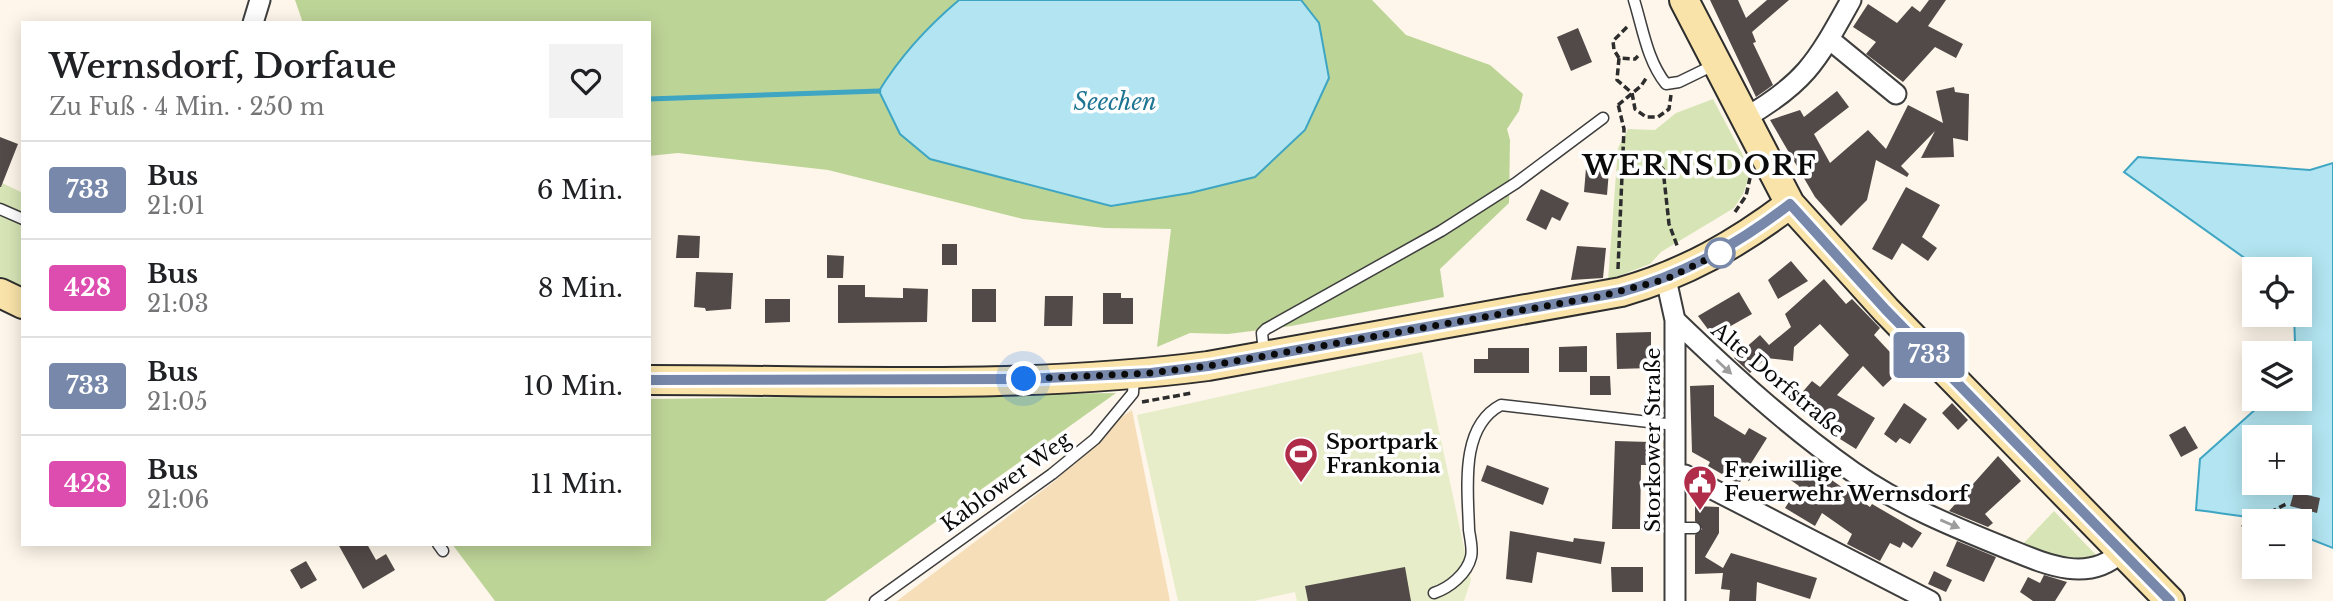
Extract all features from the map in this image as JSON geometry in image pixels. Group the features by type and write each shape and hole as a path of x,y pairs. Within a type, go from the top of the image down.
{"main road":[{"path":"1684,0 1708,68 1743,119 1790,204 1877,300 2120,553 2170,601"},
{"path":"651,380 1012,379 1134,374 1264,357 1602,296 1669,266 1717,255 1790,204"},
{"path":"0,293 21,303"}],"street":[{"path":"254,21 260,0"},
{"path":"1743,119 1791,89 1813,65 1851,0"},
{"path":"1829,39 1896,94"},
{"name":"Storkower Straße","path":"1669,266 1675,320 1676,475 1686,528 1675,601"},
{"name":"Alte Dorfstraße","path":"1675,320 1755,394 1854,473 1895,497 1984,539 2032,558 2078,570 2091,570 2104,565 2120,553"},
{"path":"1676,475 1685,475 1930,601"}],"lane":[{"path":"1634,0 1648,44 1650,60 1666,84 1679,82 1708,68"},
{"path":"1264,357 1262,333 1266,329 1441,231 1516,183 1604,118"},
{"path":"0,209 21,218"},
{"name":"Kablower Weg","path":"875,601 1095,439 1133,393 1134,374"},
{"path":"1434,593 1451,588 1471,558 1467,478 1470,453 1488,412 1501,405 1675,425"}],"path":[{"path":"1641,21 1618,33 1613,41 1619,58 1617,80 1632,93 1635,109 1646,117 1658,117 1669,109 1671,96 1666,84"},
{"path":"1619,58 1635,59 1648,44"},
{"path":"1604,118 1656,71"},
{"path":"1618,104 1624,129 1618,274"},
{"path":"1623,153 1645,154 1663,169 1670,224 1679,250"},
{"path":"1729,218 1746,196 1751,172"},
{"path":"1669,266 1679,250 1689,244"},
{"path":"2276,509 2288,503"}],"green space":[{"path":"295,0 959,0 915,42 879,91 930,159 1111,206 1319,23 1301,0 1372,0 1406,35 1490,65 1523,94 1519,111 1507,129 1510,140 1509,203 1440,269 1444,297 1291,326 1228,334 1190,333 1157,347 1171,229 1105,228 1023,219 828,170 678,153 651,156 651,21 302,21"},
{"path":"1713,99 1747,163 1748,180 1743,194 1734,208 1661,252 1650,264 1608,280 1618,148 1628,129 1655,130 1676,113"},
{"path":"0,182 21,192 21,290 0,279"},
{"name":"Sportpark Frankonia","path":"1422,352 1471,580 1464,601 1297,601 1295,592 1254,601 1178,601 1137,415"},
{"path":"1116,393 825,601 495,601 454,546 651,546 651,399"},
{"path":"2054,511 2099,558 2092,564 2019,548"}],"sand":[{"path":"1132,410 1170,601 897,601 1056,480 1112,423"}],"water":[{"name":"Seechen","path":"959,0 1301,0 1319,23 1329,78 1305,130 1255,177 1190,193 1111,206 930,159 900,134 879,91 915,42"},
{"path":"2138,157 2310,170 2333,163 2333,548 2312,540 2312,509 2242,509 2242,516 2196,510 2200,459 2254,411 2312,411 2312,341 2295,341 2294,327 2312,327 2312,257 2243,257 2124,172"}],"building":[{"path":"1710,0 1738,0 1746,18 1767,0 1789,0 1752,32 1756,42 1753,43 1773,85 1756,97"},
{"path":"1929,0 1946,0 1928,26 1963,44 1956,58 1935,47 1903,82 1866,54 1876,42 1853,27 1868,4 1897,23 1912,6 1920,12"},
{"path":"1578,28 1592,62 1571,71 1557,37"},
{"path":"1954,87 1955,92 1969,94 1968,141 1953,138 1954,157 1921,158 1935,131 1901,166 1909,174 1907,177 1876,160 1867,200 1841,226 1815,197 1770,120 1800,110 1804,117 1837,91 1849,107 1814,134 1830,163 1868,130 1886,149 1908,105 1943,123 1936,91"},
{"path":"0,137 18,144 1,187 0,187"},
{"path":"1587,156 1610,158 1607,195 1584,192"},
{"path":"1906,187 1940,205 1922,237 1937,248 1928,261 1902,243 1892,260 1872,249"},
{"path":"1541,189 1569,203 1560,221 1552,217 1546,230 1526,220"},
{"path":"678,235 700,236 699,258 676,258"},
{"path":"942,244 957,244 957,265 942,265"},
{"path":"1577,246 1606,248 1603,278 1571,280"},
{"path":"827,255 844,256 843,278 827,278"},
{"path":"1791,261 1808,281 1778,299 1768,280"},
{"path":"696,272 733,273 731,309 706,311 705,308 694,307"},
{"path":"1824,279 1846,304 1852,299 1880,328 1874,335 1904,367 1883,387 1863,366 1837,395 1875,418 1856,449 1824,429 1793,403 1812,381 1820,387 1849,355 1820,324 1794,347 1793,361 1766,358 1750,373 1734,358 1760,335 1769,345 1791,327 1785,314"},
{"path":"838,285 865,285 865,297 903,298 903,288 928,289 927,322 838,323"},
{"path":"972,289 996,289 996,322 972,322"},
{"path":"1739,292 1752,314 1713,336 1698,316"},
{"path":"1103,293 1121,293 1121,298 1133,298 1133,324 1103,324"},
{"path":"1045,296 1073,296 1072,326 1044,326"},
{"path":"765,299 790,299 790,322 765,323"},
{"path":"1651,332 1651,368 1617,369 1616,333"},
{"path":"1587,346 1587,372 1559,372 1559,347"},
{"path":"1488,348 1529,348 1529,373 1474,373 1474,359 1488,359"},
{"path":"1590,376 1610,376 1611,395 1590,395"},
{"path":"1714,385 1714,416 1745,435 1749,428 1767,438 1750,465 1756,468 1749,481 1743,477 1739,484 1708,466 1710,462 1692,452 1690,386"},
{"path":"1904,403 1927,419 1910,444 1900,438 1896,443 1884,434"},
{"path":"1952,403 1968,420 1958,430 1942,413"},
{"path":"2185,426 2198,448 2181,457 2169,435"},
{"path":"1615,441 1650,442 1649,465 1641,465 1640,529 1612,529"},
{"path":"1998,456 2021,481 1985,514 1993,523 1988,527 1949,511"},
{"path":"1799,457 1870,507 1872,504 1922,533 1912,548 1903,542 1900,548 1890,543 1880,561 1847,544 1852,534 1822,513 1815,526 1785,508 1799,486 1785,476"},
{"path":"1487,465 1549,488 1543,505 1481,481"},
{"path":"2293,495 2320,498 2317,513 2312,512 2312,509 2290,506"},
{"path":"1695,506 1719,507 1719,533 1705,557 1723,568 1731,553 1817,578 1810,599 1757,582 1756,601 1729,601 1730,590 1721,589 1723,573 1695,574 1695,535 1702,529 1695,521"},
{"path":"1510,531 1573,542 1574,538 1605,542 1601,564 1537,552 1532,583 1506,579"},
{"path":"1957,541 1996,557 1984,582 1946,566"},
{"path":"339,546 368,546 376,560 386,554 395,570 363,589"},
{"path":"306,561 317,580 301,589 290,570"},
{"path":"1405,567 1411,601 1308,601 1305,586"},
{"path":"1611,567 1643,567 1643,592 1612,592"},
{"path":"1934,571 1952,580 1946,592 1928,584"},
{"path":"2044,575 2067,582 2055,601 2033,601 2020,592 2028,577 2040,583"}],"waterway":[{"path":"651,99 879,91"}],"bus line":[{"name":"733","path":"651,380 1024,379 1151,373 1208,366 1621,292 1666,279 1701,264 1790,204 1886,310 2120,553 2170,601"}],"place":[{"name":"Sportpark Frankonia","path":"1301,484"},
{"name":"Freiwillige Feuerwehr Wernsdorf","path":"1700,512"}],"district":[{"name":"WERNSDORF","path":"1700,165"}],"route":[{"path":"1024,379 1151,373 1208,366 1602,296 1666,279 1720,253"}]}
